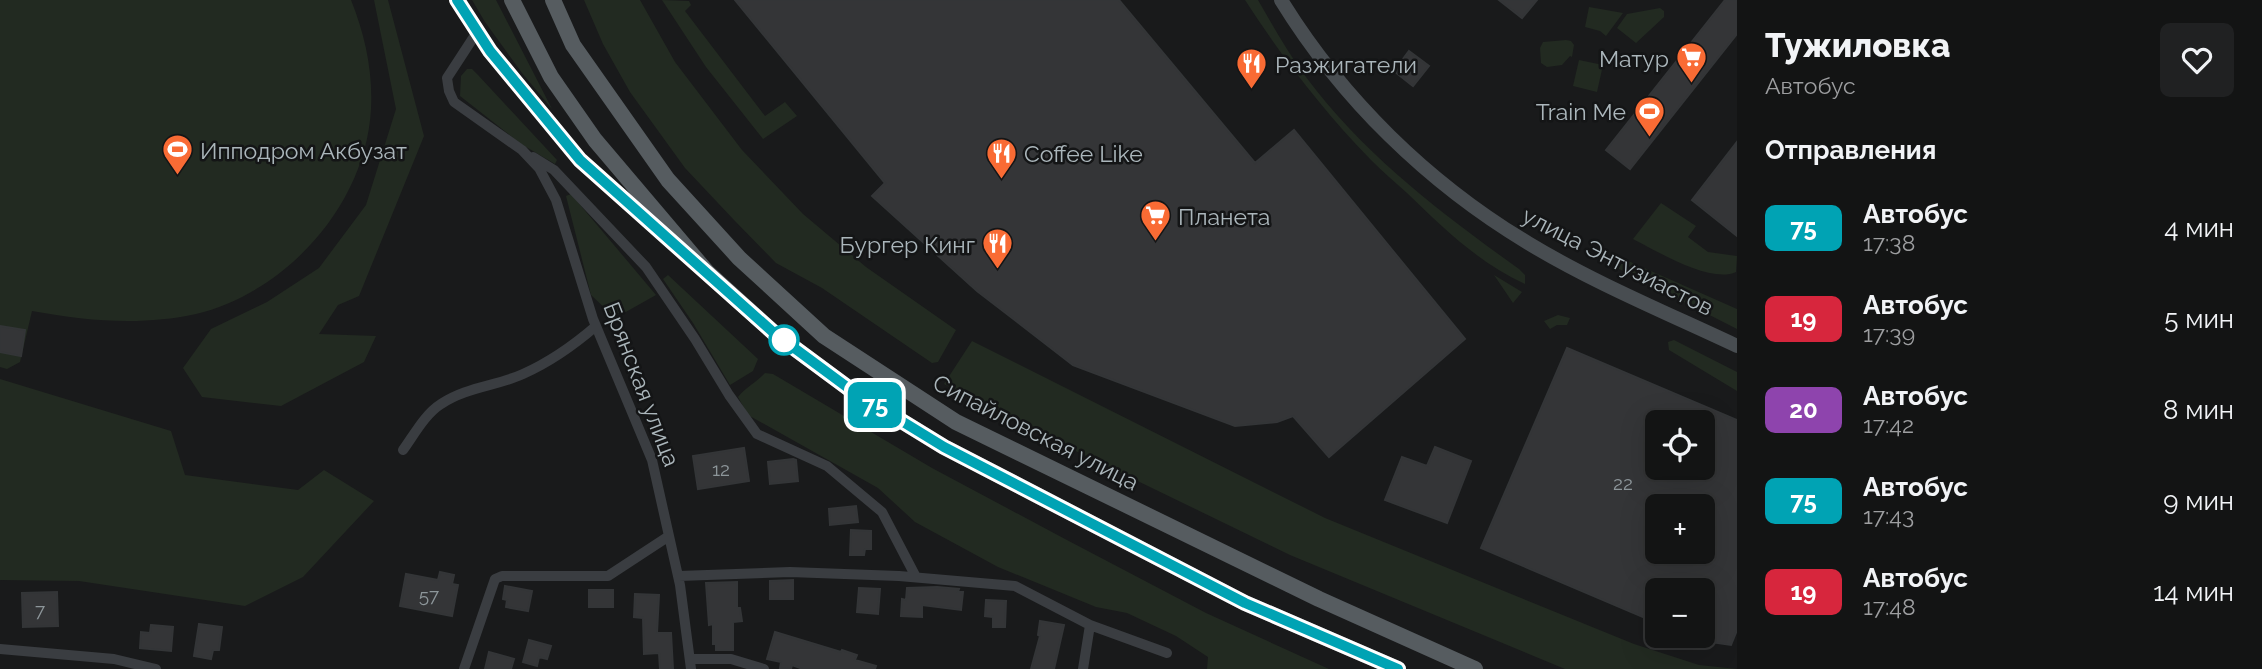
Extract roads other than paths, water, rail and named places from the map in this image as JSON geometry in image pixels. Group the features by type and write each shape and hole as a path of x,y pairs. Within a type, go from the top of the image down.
{"main road":[{"path":"457,0 490,51 580,160 774,333 851,390 944,447 1245,603 1398,669"},
{"path":"512,0 551,77 595,140 707,272"},
{"name":"Сипайловская улица","path":"552,0 573,45 668,180 739,258 824,336 956,422 1319,599 1475,669"},
{"name":"улица Энтузиастов","path":"1281,0 1311,46 1352,96 1381,128 1441,183 1497,224 1530,244 1737,346"}],"street":[{"path":"477,32 447,78 454,102 554,170 646,267 757,434 827,466 882,512 916,577"},
{"name":"Брянская улица","path":"522,150 539,168 555,200 596,326 652,460 679,576 690,664"},
{"path":"403,450 439,404 463,392 522,375 569,349 596,326"},
{"path":"464,669 495,579 502,576 608,576 669,536"},
{"path":"679,576 790,572 916,577 1015,586 1090,625 1167,653"},
{"path":"1083,669 1090,625"},
{"path":"0,649 114,659 156,669"},
{"path":"690,664 731,659 764,669"}],"place":[{"name":"Матур","path":"1692,85"},
{"name":"Разжигатели","path":"1252,91"},
{"name":"Train Me","path":"1649,138"},
{"name":"Ипподром Акбузат","path":"177,177"},
{"name":"Coffee Like","path":"1001,180"},
{"name":"Планета","path":"1155,243"},
{"name":"Бургер Кинг","path":"998,271"}]}
